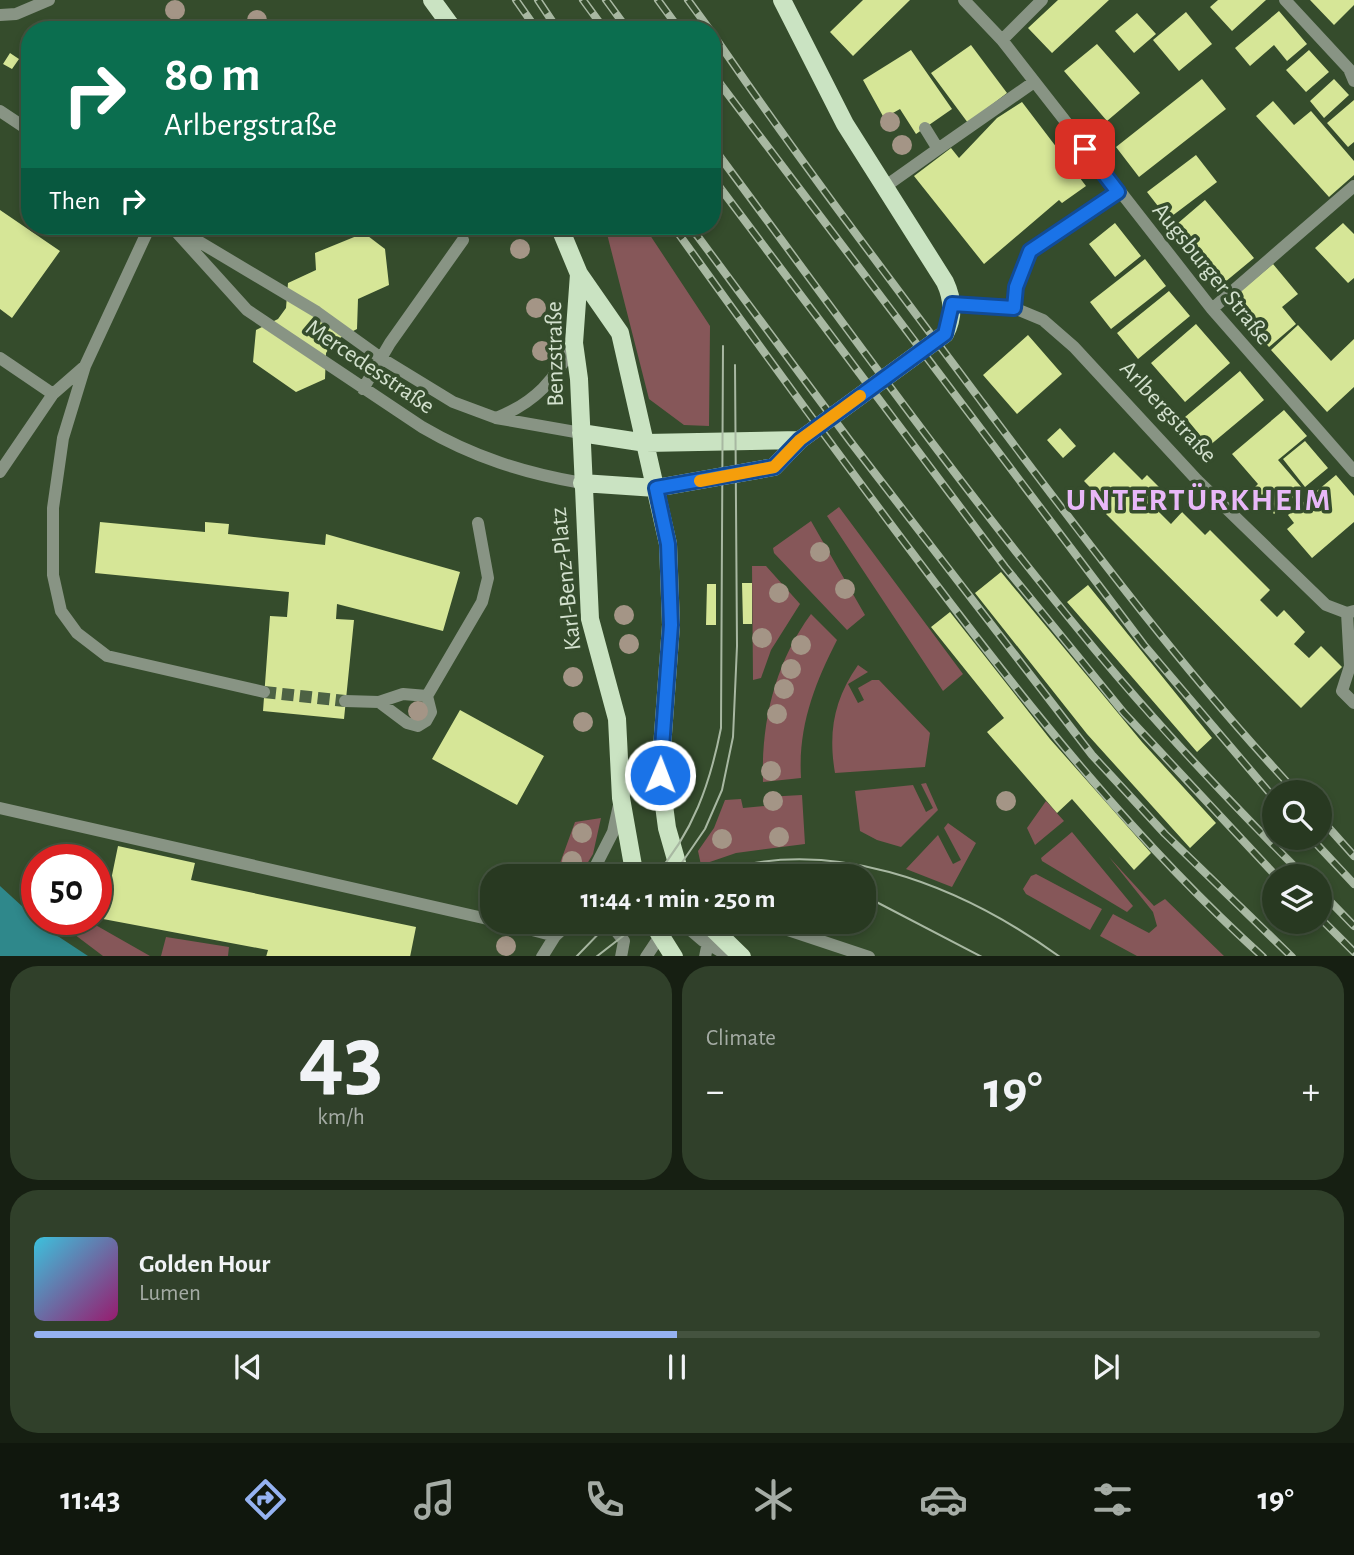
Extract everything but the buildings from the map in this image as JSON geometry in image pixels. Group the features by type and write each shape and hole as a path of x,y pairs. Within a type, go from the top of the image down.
{"main road":[{"path":"432,0 447,21"},
{"path":"582,483 656,488 774,467 800,440 945,334 952,304 945,282 883,188 845,124 782,0"},
{"name":"Benzstraße","path":"563,235 579,274 620,333 656,488"},
{"name":"Benzstraße","path":"579,274 574,343 582,483"},
{"name":"Benzstraße","path":"581,433 646,443"},
{"path":"646,443 800,440"},
{"name":"Karl-Benz-Platz","path":"582,483 590,619 617,719 621,798 633,864"},
{"path":"656,488 668,544 671,625 660,775 673,864"},
{"path":"673,854 676,864"},
{"path":"662,934 674,956"},
{"path":"712,935 741,956"}],"street":[{"path":"0,15 16,14 49,0"},
{"name":"Augsburger Straße","path":"964,0 1002,40 1212,309 1354,471"},
{"path":"1002,40 1042,0"},
{"path":"1285,0 1349,69 1354,81"},
{"path":"883,188 1034,82"},
{"path":"0,111 21,125"},
{"path":"925,128 937,149"},
{"path":"1212,309 1354,186"},
{"path":"1014,308 1016,287 1030,251 1118,192"},
{"path":"146,235 85,366 63,438 53,508 53,575 61,611 77,633 107,656 264,692"},
{"name":"Mercedesstraße","path":"179,235 247,310 442,439 474,455 526,473 582,483"},
{"name":"Mercedesstraße","path":"186,235 317,312 381,358 453,402 496,418 581,433"},
{"path":"363,389 381,358 463,240"},
{"name":"Arlbergstraße","path":"952,304 1014,308 1044,320 1074,347 1197,480 1326,605 1350,612"},
{"path":"496,418 535,398 557,375 574,343"},
{"path":"0,358 53,394"},
{"path":"0,472 53,394 85,366"},
{"path":"379,702 407,723 418,726 426,721 431,712 427,696 482,602 488,578 478,523"},
{"path":"1350,612 1350,666 1342,691 1354,703"},
{"path":"345,701 379,702 403,694 427,696"},
{"path":"597,864 613,832 621,798"},
{"path":"0,808 480,917"},
{"path":"543,956 555,936 547,934"},
{"path":"618,934 624,941 621,956"},
{"path":"646,956 656,934"},
{"path":"800,934 866,956"},
{"path":"712,935 729,956"}],"shaded area":[{"path":"607,235 650,235 710,326 709,426 684,425 649,399"},
{"path":"839,507 963,674 943,691 827,516"},
{"path":"811,521 865,615 847,630 774,553 773,548"},
{"path":"752,566 766,566 800,604 771,650 761,678 753,680"},
{"path":"811,614 837,640 809,707 802,741 801,778 763,782 768,715 779,673 788,652"},
{"path":"858,665 868,672 848,684 858,703 864,700 858,688 872,680 879,680 930,733 925,767 835,773 832,744 835,716 843,690"},
{"path":"926,783 938,810 901,847 877,840 860,831 855,791 913,785 926,812 933,808 921,784"},
{"path":"802,795 805,844 736,853 701,864 698,851 714,828 725,800 741,799 743,808 765,806 765,797"},
{"path":"1046,801 1064,821 1035,845 1027,828"},
{"path":"601,818 593,854 587,864 560,864 575,822"},
{"path":"948,823 976,843 952,887 906,869 938,835 953,864 961,860 944,828"},
{"path":"1072,832 1133,906 1127,912 1042,861 1041,858"},
{"path":"1109,857 1154,906 1165,899 1224,956 1137,956 1100,936 1113,914 1149,933 1157,926 1153,912"},
{"path":"1036,874 1102,909 1090,930 1026,894 1023,889 1031,876"},
{"path":"112,934 150,956 103,956 75,935"},
{"path":"166,937 229,947 228,956 161,956"}],"water":[{"path":"0,886 21,905 21,935 56,935 88,956 0,956"}],"tunnel":[{"path":"264,692 345,701"}],"tram line":[{"path":"665,864 698,807 721,728 723,346"},
{"path":"681,864 705,829 722,790 733,737 737,646 735,365"},
{"path":"749,864 796,859 852,864"},
{"path":"876,869 935,887 979,907 1058,956"},
{"path":"876,902 980,956"},
{"path":"577,956 598,934"},
{"path":"597,956 626,934"}],"railway":[{"path":"516,0 531,21"},
{"path":"538,0 552,21"},
{"path":"583,0 598,21"},
{"path":"606,0 621,21"},
{"path":"658,0 673,21"},
{"path":"688,0 703,21"},
{"path":"721,46 846,220 1097,554 1174,652 1285,780"},
{"path":"721,85 1144,645 1262,784"},
{"path":"721,158 941,454 1083,635 1191,759 1292,864"},
{"path":"721,189 1005,567 1124,713 1265,864"},
{"path":"680,235 896,532 1046,725 1172,868 1262,956"},
{"path":"697,235 850,441 1092,755 1165,834 1291,956"},
{"path":"1332,831 1354,856"},
{"path":"1322,850 1354,884"},
{"path":"1332,903 1354,926"},
{"path":"1332,930 1354,952"}],"slow traffic":[{"path":"700,481 774,467 800,440 860,396"}],"district":[{"name":"UNTERTÜRKHEIM","path":"1199,500"}],"route":[{"path":"660,775 661,728 671,625 668,544 656,488 736,476 774,467 800,440 945,334 952,304 1014,308 1016,287 1030,251 1118,192 1085,149"}]}
